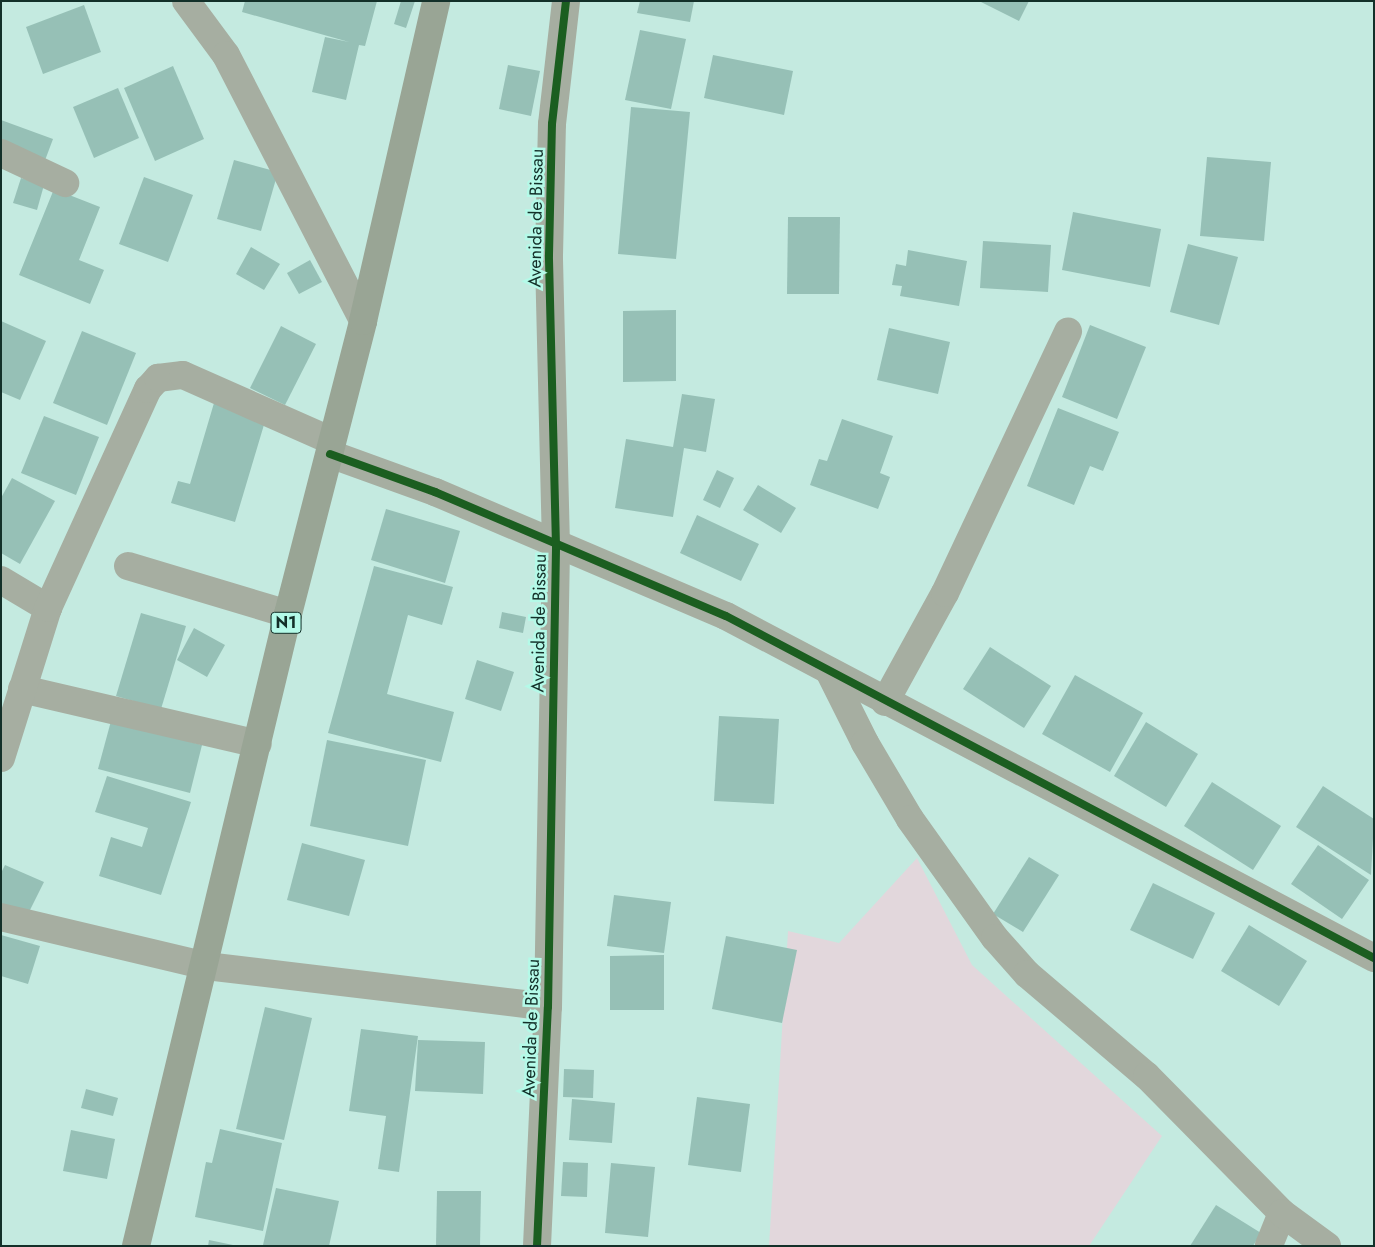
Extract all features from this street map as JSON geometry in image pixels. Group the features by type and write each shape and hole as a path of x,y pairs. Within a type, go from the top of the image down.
{"main road":[{"name":"N1","path":"136,1246 206,966 288,614 363,321 436,1"}],"street":[{"path":"186,1 226,55 363,321"},
{"name":"Avenida de Bissau","path":"537,1246 548,1007 556,546 549,245 552,124 566,1"},
{"path":"1,152 65,183"},
{"path":"885,702 945,593 1068,332"},
{"path":"1,758 48,608 148,389 158,378 184,375 331,448 556,546 615,567 726,616 885,702 1374,958"},
{"path":"128,566 288,614"},
{"path":"1,580 48,608"},
{"path":"829,671 865,743 910,819 995,938 1027,974 1147,1076 1282,1214 1326,1246"},
{"path":"22,689 258,744"},
{"path":"1,917 206,966 548,1007"},
{"path":"1269,1246 1282,1214"}],"shaded area":[{"path":"917,858 972,965 1162,1136 1089,1246 769,1246 788,931 839,943"}],"building":[{"path":"245,1 377,1 365,46 359,45 346,100 312,92 325,37 349,42 242,12"},
{"path":"401,1 415,1 406,28 394,24"},
{"path":"640,1 694,1 690,22 637,13"},
{"path":"979,1 1029,1 1019,21"},
{"path":"84,5 101,52 43,74 26,27"},
{"path":"640,30 686,39 671,109 625,100"},
{"path":"713,55 793,71 784,115 704,98"},
{"path":"508,65 540,71 531,116 499,109"},
{"path":"173,66 204,139 155,161 124,88"},
{"path":"118,88 139,138 94,158 73,107"},
{"path":"631,107 690,112 676,259 618,254"},
{"path":"1,120 53,139 44,163 1,148"},
{"path":"1207,157 1271,162 1264,241 1200,236"},
{"path":"234,160 278,172 261,231 217,219"},
{"path":"144,177 193,195 168,262 119,244"},
{"path":"21,178 44,185 37,210 13,203"},
{"path":"54,189 100,207 79,260 104,270 90,304 19,275"},
{"path":"1073,212 1161,229 1150,287 1062,270"},
{"path":"788,217 840,217 839,294 787,294"},
{"path":"983,241 1051,245 1048,292 980,288"},
{"path":"1188,244 1238,257 1219,325 1170,312"},
{"path":"251,247 280,264 264,290 236,274"},
{"path":"908,250 967,261 959,306 900,296 902,286 892,285 896,264 906,266"},
{"path":"310,260 322,282 299,294 287,273"},
{"path":"676,310 676,381 623,382 623,311"},
{"path":"1,321 46,341 20,400 1,392"},
{"path":"1090,325 1146,347 1117,419 1062,397"},
{"path":"281,326 316,344 285,405 250,388"},
{"path":"889,328 950,342 938,394 877,380"},
{"path":"82,331 136,353 107,425 53,403"},
{"path":"682,394 715,399 706,452 684,448 673,517 615,508 626,439 673,447"},
{"path":"214,403 266,418 235,522 171,503 178,481 190,484"},
{"path":"1058,408 1119,432 1103,471 1090,466 1074,505 1027,486"},
{"path":"44,416 99,437 76,495 21,473"},
{"path":"842,419 893,436 880,473 890,477 878,509 810,485 819,459 827,461"},
{"path":"717,470 734,478 720,508 703,500"},
{"path":"12,478 55,501 20,564 1,553 1,498"},
{"path":"758,485 796,508 781,533 743,510"},
{"path":"386,509 460,531 445,583 371,560"},
{"path":"697,515 759,544 741,581 680,553"},
{"path":"374,566 453,587 442,625 408,615 387,694 454,712 441,762 328,733"},
{"path":"502,612 526,617 523,633 499,628"},
{"path":"141,613 186,626 161,709 116,696"},
{"path":"194,628 225,645 207,677 177,660"},
{"path":"990,647 1051,686 1024,728 963,689"},
{"path":"477,660 514,672 501,711 465,699"},
{"path":"1075,675 1143,713 1110,772 1042,734"},
{"path":"719,716 779,719 774,804 714,801"},
{"path":"111,721 202,745 190,793 98,769"},
{"path":"1146,722 1198,754 1166,807 1114,776"},
{"path":"327,740 426,760 408,846 310,826"},
{"path":"107,776 191,802 161,895 99,876 111,837 142,847 148,828 95,812"},
{"path":"1212,782 1281,826 1253,870 1184,826"},
{"path":"1323,786 1374,819 1371,875 1296,827"},
{"path":"302,843 365,860 349,916 287,900"},
{"path":"1318,845 1369,880 1342,919 1291,884"},
{"path":"1029,857 1059,875 1023,932 993,914"},
{"path":"5,865 44,882 25,920 1,909 1,873"},
{"path":"1153,883 1215,913 1193,959 1130,930"},
{"path":"614,895 671,902 664,953 607,946"},
{"path":"1249,925 1307,961 1279,1006 1221,971"},
{"path":"1,935 40,946 28,984 1,976"},
{"path":"726,936 797,950 782,1023 712,1009"},
{"path":"664,955 664,1010 610,1010 610,956"},
{"path":"265,1007 312,1018 284,1140 236,1129"},
{"path":"361,1029 418,1036 399,1172 378,1169 386,1116 349,1111"},
{"path":"418,1040 485,1042 483,1094 415,1091"},
{"path":"564,1069 594,1070 593,1098 563,1097"},
{"path":"86,1089 118,1098 113,1116 81,1108"},
{"path":"697,1097 750,1104 741,1172 688,1165"},
{"path":"572,1099 615,1103 612,1143 569,1140"},
{"path":"220,1129 282,1143 263,1231 195,1217 206,1162 212,1163"},
{"path":"71,1130 115,1139 107,1179 63,1171"},
{"path":"563,1162 588,1163 587,1197 561,1196"},
{"path":"611,1163 655,1167 648,1237 605,1233"},
{"path":"276,1188 339,1201 329,1246 263,1245"},
{"path":"437,1191 481,1191 480,1246 436,1246"},
{"path":"1216,1205 1261,1233 1253,1246 1190,1246"},
{"path":"209,1240 233,1245 233,1246 208,1246"}],"cycle path":[{"path":"537,1246 548,1007 556,546 549,255 552,124 566,1"},
{"path":"330,454 435,492 726,616 1374,958"}]}
